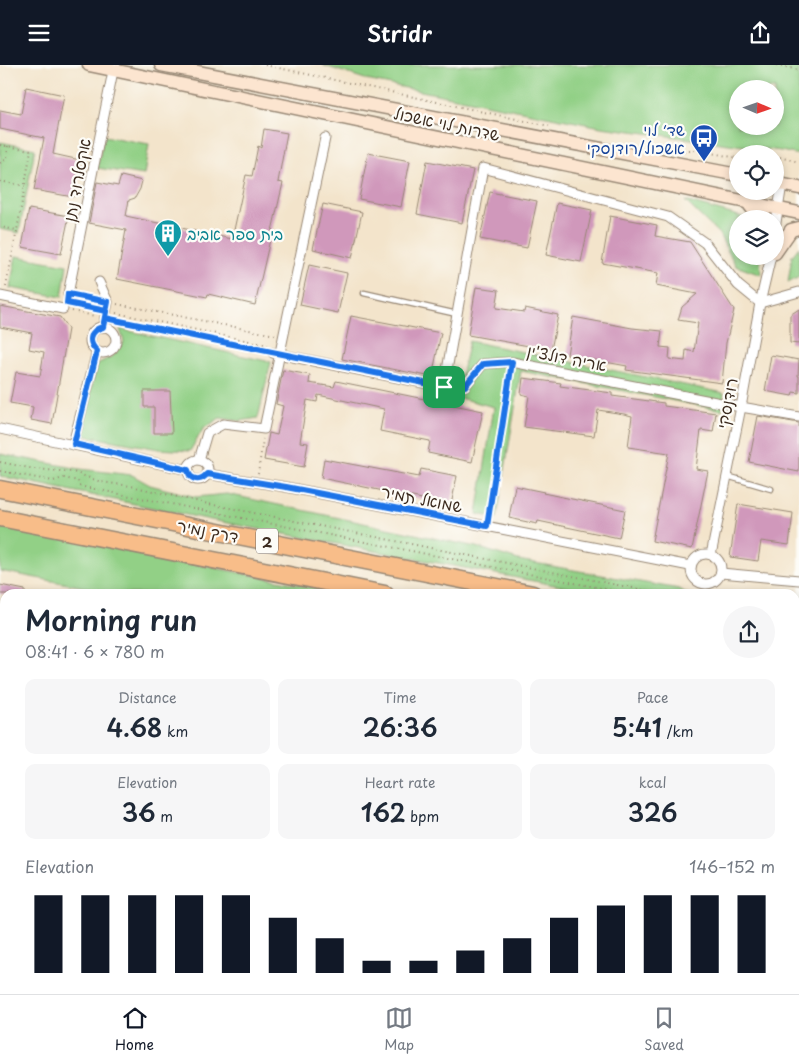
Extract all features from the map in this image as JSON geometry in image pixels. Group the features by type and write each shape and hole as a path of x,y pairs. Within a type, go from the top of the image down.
{"highway":[{"name":"דרך נמיר","path":"0,489 508,589"},
{"name":"דרך נמיר","path":"0,518 360,589"}],"street":[{"name":"שדרות לוי אשכול","path":"89,65 114,67 799,213"},
{"name":"שדרות לוי אשכול","path":"161,65 729,173"},
{"name":"אקסלרוד נתן","path":"68,294 114,67"},
{"path":"199,460 206,433 223,425 264,429 276,351 325,138"},
{"path":"444,387 483,168 668,217 705,243 738,285 760,303 799,292"},
{"path":"784,184 799,188"},
{"path":"778,200 778,209"},
{"path":"748,203 753,210"},
{"path":"784,240 792,230 799,228"},
{"name":"רודנסקי","path":"711,555 760,303 770,265"},
{"path":"99,282 108,328 116,337 113,349 105,353 97,351 92,345 91,337 105,315"},
{"path":"2,296 63,309"},
{"path":"74,444 97,351"},
{"name":"אריה דולצ'ין","path":"276,351 444,387 465,386 483,364 512,362 799,417"},
{"path":"0,429 188,470"},
{"path":"199,460 206,465 207,474 202,479 196,479 190,476 188,470 193,461 199,460"},
{"name":"שמואל תמיר","path":"207,474 286,487 690,566"},
{"path":"711,555 719,562 721,573 715,582 704,585 695,581 690,566 695,557 711,555"},
{"path":"721,573 799,580"}],"lane":[{"path":"364,293 457,314"},
{"path":"727,476 771,489"}],"path":[{"path":"265,65 558,128"},
{"path":"776,65 799,70"},
{"path":"0,145 31,150 17,230 2,296"},
{"path":"0,163 8,159 8,145"},
{"path":"672,150 706,152 729,156"},
{"path":"784,158 799,162"},
{"path":"0,181 25,185"},
{"path":"0,227 17,230"},
{"path":"276,351 105,315 67,303 68,294 105,315 276,351"},
{"path":"63,309 277,336"},
{"path":"487,526 512,362"},
{"path":"257,483 264,429"},
{"path":"0,461 34,469 73,472 101,482 131,486 204,503 638,589"},
{"path":"0,471 53,481 64,478 78,481 79,486 605,589"}],"green space":[{"path":"322,65 799,65 799,155 784,152 784,145 736,145 601,127 371,81"},
{"path":"104,136 149,144 144,175 97,168"},
{"path":"0,142 35,149 19,233 0,229"},
{"path":"685,201 729,213 729,253 719,234"},
{"path":"799,247 799,277 788,283 792,256"},
{"path":"16,256 67,265 62,297 10,288"},
{"path":"760,265 761,275 736,266"},
{"path":"120,329 271,362 258,418 240,421 220,418 203,429 190,451 159,449 81,435 97,364 113,356 124,342"},
{"path":"469,341 724,393 722,410 521,371 497,518 477,514 494,407 456,397"},
{"path":"0,454 80,469 132,475 150,485 196,497 227,494 476,547 518,560 679,589 576,589 211,520 0,476"},
{"path":"0,526 323,589 94,589 0,571"}],"building":[{"path":"26,87 64,95 53,154 80,160 73,197 34,190 44,138 0,129 0,110 21,114"},
{"path":"264,129 287,133 278,182 283,183 255,305 208,294 207,297 117,279 126,230 89,223 97,182 118,186 121,176 142,181 135,198 129,200 126,216 232,239 246,175 252,176 258,146 261,148"},
{"path":"368,153 410,161 401,207 359,199"},
{"path":"427,161 473,170 462,223 417,214"},
{"path":"490,192 537,201 527,248 480,239"},
{"path":"557,203 592,210 581,262 546,255"},
{"path":"323,204 362,212 352,258 313,249"},
{"path":"29,209 69,216 61,254 22,247"},
{"path":"610,216 657,225 655,236 690,242 734,310 726,343 722,383 626,370 627,366 567,355 573,317 632,328 662,331 660,347 670,348 669,359 685,361 686,350 694,352 698,323 678,320 682,307 697,294 656,286 658,273 602,263"},
{"path":"309,265 347,273 338,313 300,305"},
{"path":"476,287 499,290 496,308 524,312 525,308 558,315 551,350 468,335"},
{"path":"0,306 60,317 68,329 52,424 31,420 33,407 10,403 16,372 40,376 44,352 29,349 32,333 0,327"},
{"path":"799,309 799,344 790,343 790,315"},
{"path":"351,316 441,333 432,377 342,359"},
{"path":"771,355 799,360 799,393 793,392 792,396 765,391"},
{"path":"283,370 310,375 309,383 334,387 336,381 483,411 472,462 428,453 430,441 380,431 384,409 318,395 317,402 307,400 300,442 308,443 304,467 264,460 269,433 277,435 283,406 276,404"},
{"path":"523,378 561,383 560,386 612,393 612,396 664,403 664,406 716,413 713,432 701,430 696,469 708,471 692,549 652,541 669,453 628,447 632,416 624,414 598,410 594,436 524,427 529,396 521,394"},
{"path":"144,391 170,391 172,433 154,433 154,407 144,407"},
{"path":"758,416 799,423 799,472 749,462"},
{"path":"324,459 419,477 421,469 457,476 451,505 321,478"},
{"path":"515,486 625,510 619,538 538,521 537,524 509,518"},
{"path":"738,504 793,513 789,545 761,541 758,561 730,557"},
{"path":"0,585 20,589 0,589"}],"place":[{"name":"שד׳ לוי אשכול/רודנסקי","path":"704,162"},
{"name":"בית ספר אביב","path":"168,257"}],"route":[{"path":"444,387 105,318 106,311 67,303 68,294 108,302 105,318 103,327 96,330 91,337 92,345 97,351 74,444 188,470 190,476 199,480 207,474 286,487 487,526 512,362 483,364 465,386 444,387"}]}
